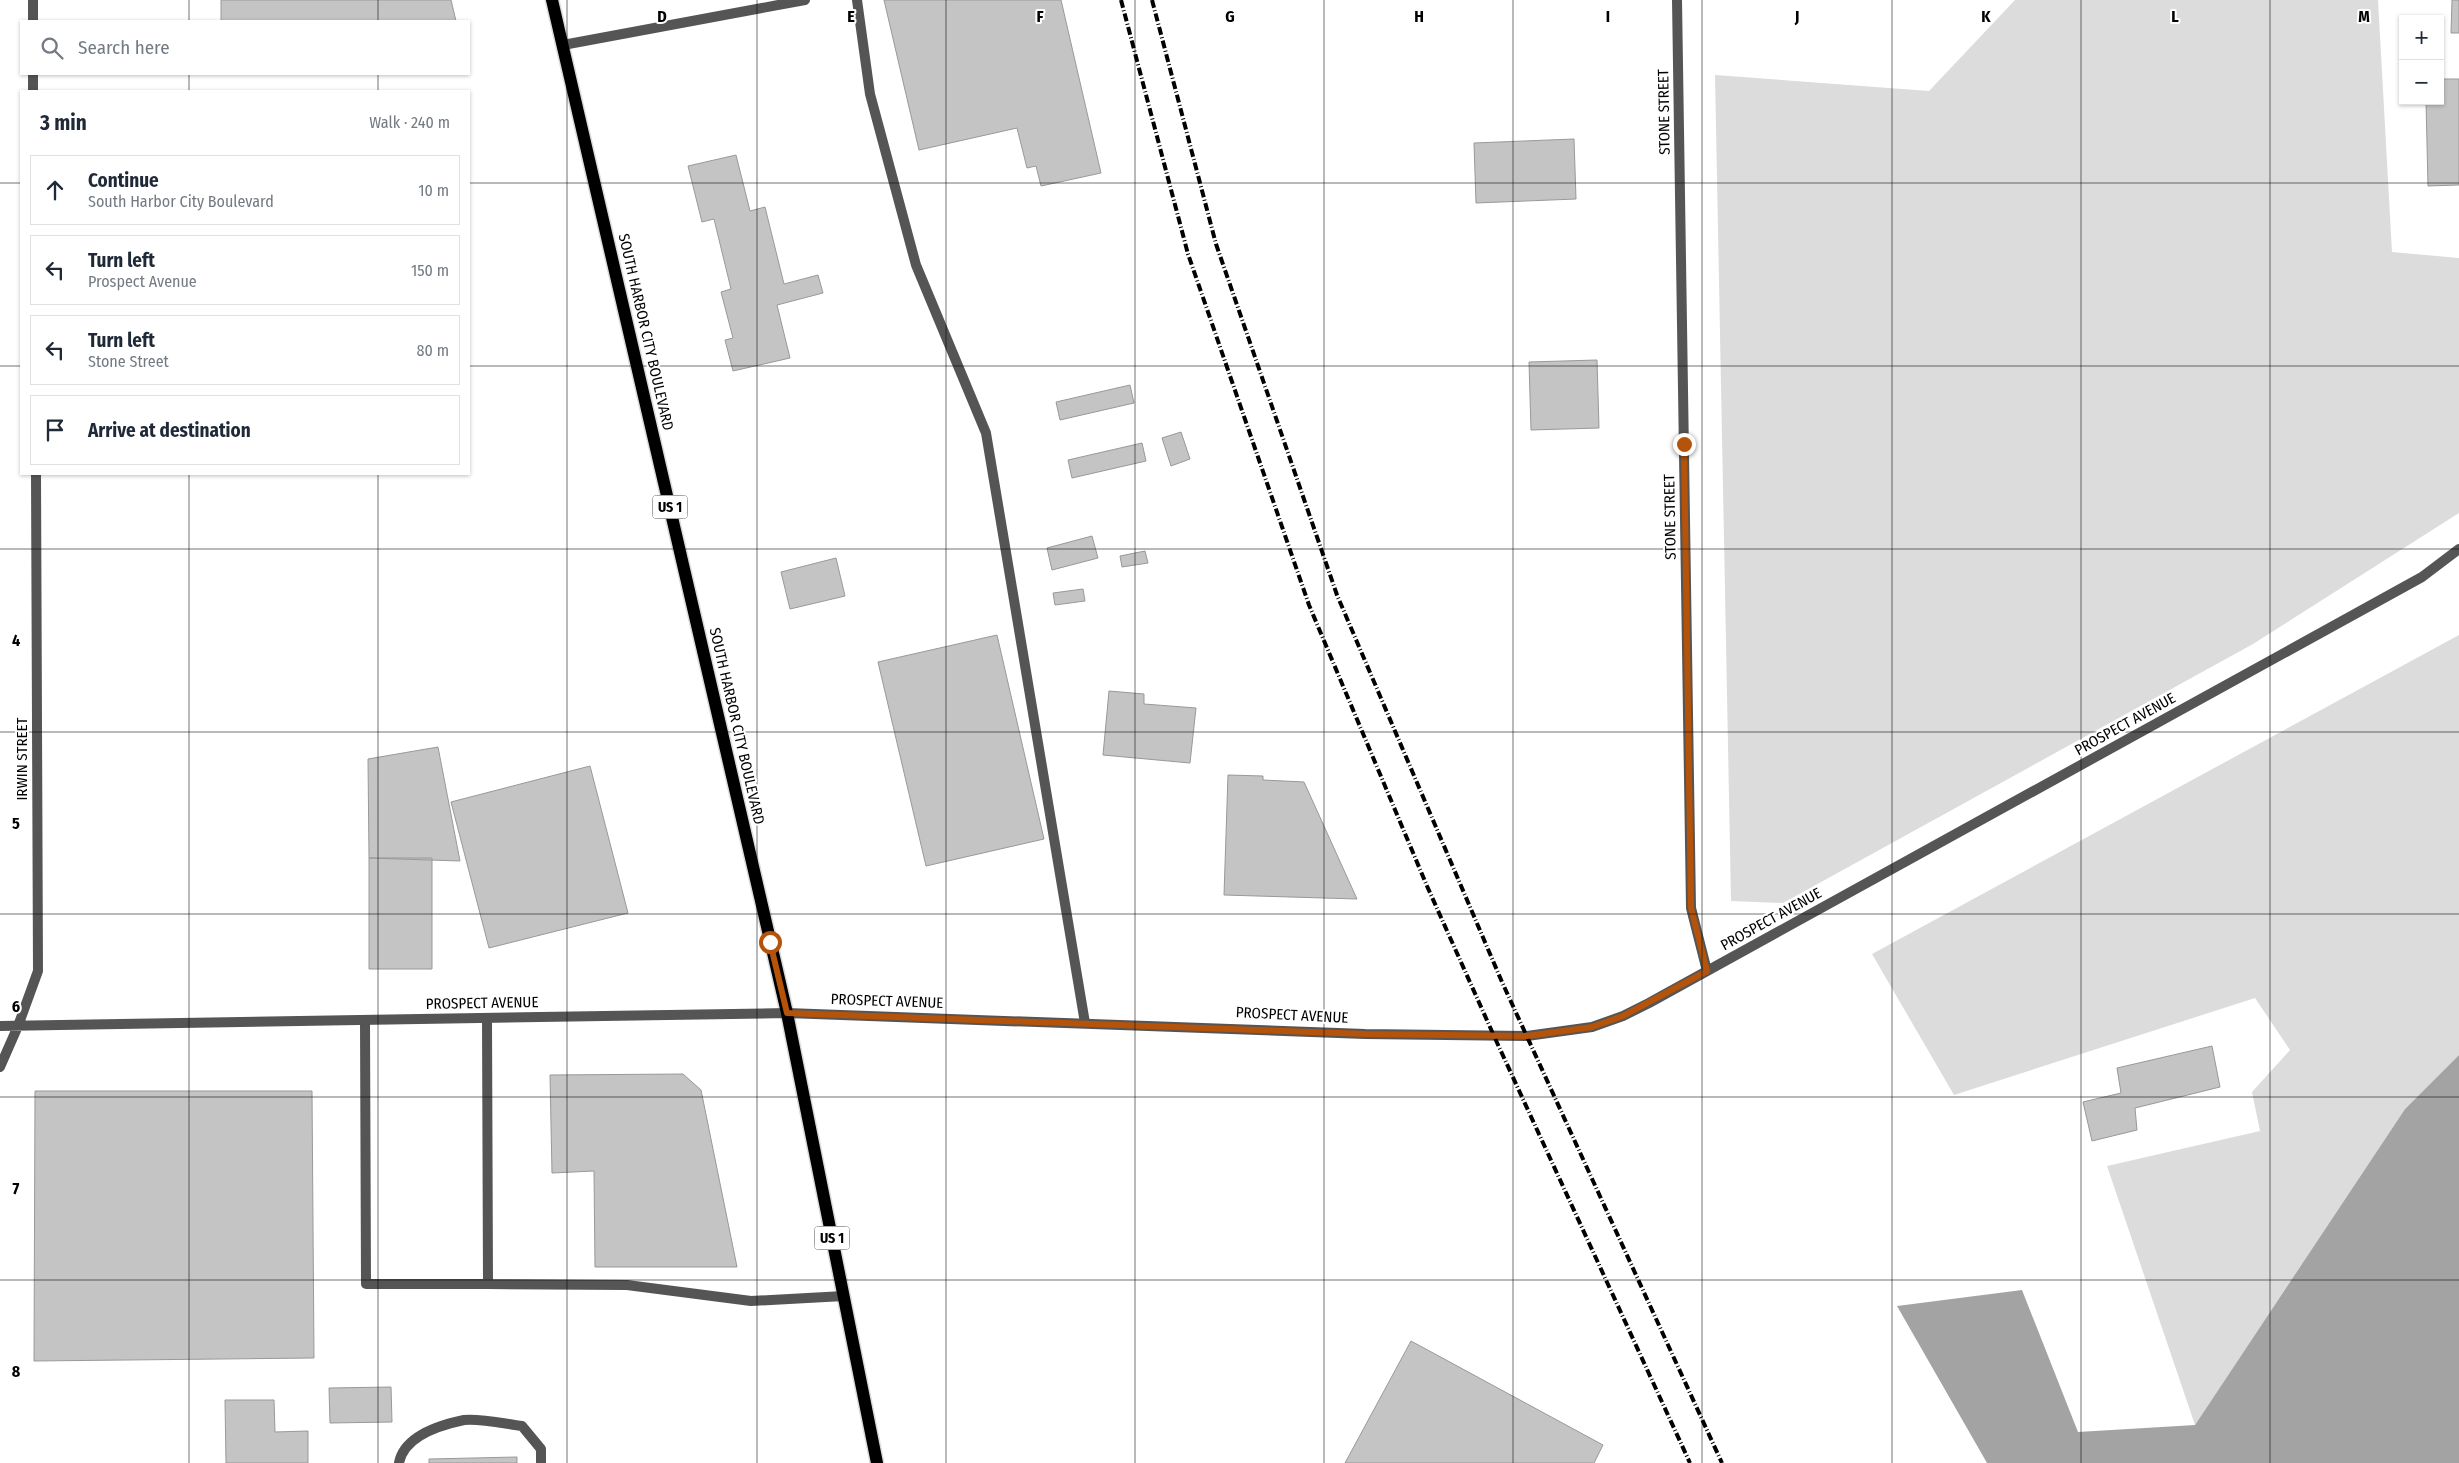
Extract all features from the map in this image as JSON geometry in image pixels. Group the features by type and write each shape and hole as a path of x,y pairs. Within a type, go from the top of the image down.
{"main road":[{"name":"SOUTH HARBOR CITY BOULEVARD","path":"552,0 787,1013 877,1463"}],"street":[{"path":"33,0 33,20"},
{"path":"563,46 805,0"},
{"path":"857,0 870,94 916,265 986,433 1085,1023"},
{"name":"STONE STREET","path":"1677,0 1691,908 1707,971"},
{"path":"33,75 33,90"},
{"name":"IRWIN STREET","path":"0,1067 18,1026 38,970 36,475"},
{"name":"PROSPECT AVENUE","path":"0,1026 787,1013 1366,1034 1527,1036 1592,1027 1616,1019 1707,971 2422,577 2459,549"},
{"path":"487,1018 488,1284"},
{"path":"365,1020 366,1284 627,1285 751,1301 844,1296"},
{"path":"399,1463 400,1457 420,1434 465,1420 522,1426 541,1449 540,1463"}],"shaded area":[{"path":"2015,0 2378,0 2392,252 2459,258 2459,513 2253,644 1783,903 1731,901 1715,75 1929,91"},
{"path":"2459,635 2459,1055 2405,1109 2195,1425 2107,1166 2260,1131 2252,1092 2290,1050 2255,998 1954,1095 1872,954"},
{"path":"2459,1055 2459,1463 1987,1463 1897,1306 2022,1290 2078,1432 2195,1425 2405,1109"}],"building":[{"path":"221,0 451,0 456,20 221,20"},
{"path":"884,0 1061,0 1101,173 1041,186 1036,166 1027,168 1017,128 919,150"},
{"path":"2452,0 2459,0 2459,33 2451,33"},
{"path":"2444,79 2459,79 2459,185 2428,186 2426,105 2444,105"},
{"path":"1574,139 1576,199 1476,203 1474,143"},
{"path":"736,155 750,211 765,207 784,284 818,275 823,293 777,305 790,358 733,371 725,340 733,338 721,292 731,289 714,219 702,222 688,166"},
{"path":"1597,360 1599,428 1531,430 1529,362"},
{"path":"1130,385 1134,403 1060,420 1056,402"},
{"path":"1181,432 1190,459 1171,466 1162,438"},
{"path":"1142,443 1146,461 1072,478 1068,460"},
{"path":"1092,536 1098,558 1052,570 1047,548"},
{"path":"1145,551 1148,563 1122,567 1120,556"},
{"path":"836,558 845,596 790,609 781,572"},
{"path":"1083,589 1085,601 1055,605 1053,593"},
{"path":"997,635 1044,839 926,866 878,662"},
{"path":"1109,691 1144,694 1144,704 1196,708 1190,763 1103,755"},
{"path":"438,747 460,861 369,858 368,759"},
{"path":"590,766 628,913 489,948 451,802"},
{"path":"1228,775 1263,776 1263,780 1304,782 1357,899 1224,895"},
{"path":"369,858 432,858 432,969 369,969"},
{"path":"2212,1046 2220,1087 2135,1108 2137,1130 2092,1141 2083,1102 2121,1093 2117,1068"},
{"path":"683,1074 701,1090 737,1267 595,1267 594,1171 552,1173 550,1075"},
{"path":"35,1091 312,1091 314,1358 34,1361"},
{"path":"1411,1341 1603,1445 1594,1463 1345,1463"},
{"path":"391,1387 392,1422 330,1423 329,1388"},
{"path":"225,1400 274,1400 275,1432 308,1431 308,1463 226,1463"},
{"path":"517,1457 517,1463 429,1463 429,1459"}],"railway":[{"path":"1121,0 1188,254 1309,605 1427,886 1690,1463"},
{"path":"1152,0 1216,244 1337,595 1502,982 1722,1463"}],"route":[{"path":"770,942 787,1013 1250,1028 1366,1034 1527,1036 1592,1027 1623,1016 1649,1003 1707,971 1691,908 1684,444"}]}
